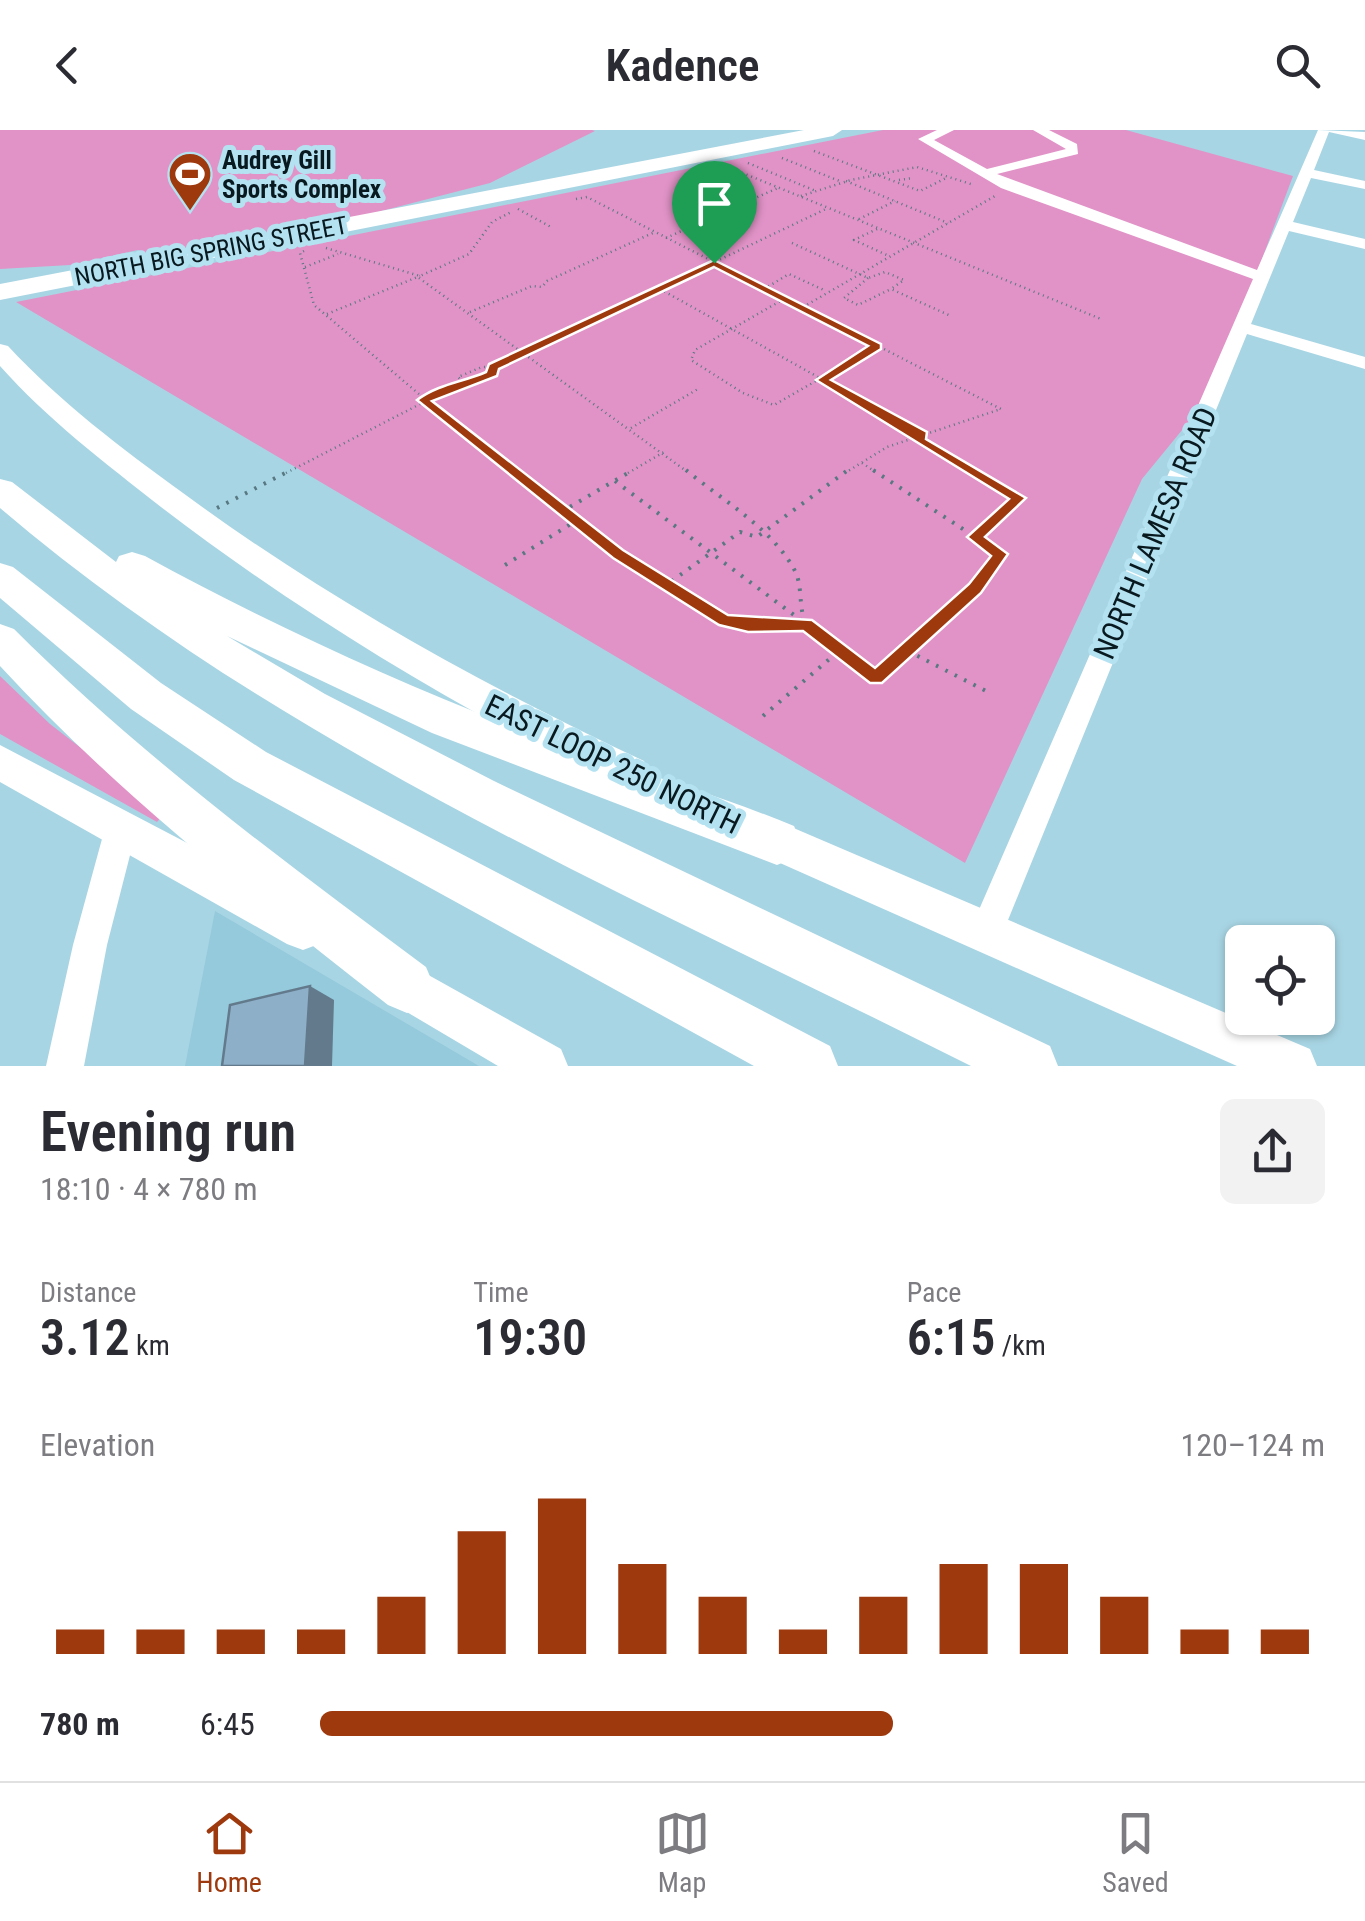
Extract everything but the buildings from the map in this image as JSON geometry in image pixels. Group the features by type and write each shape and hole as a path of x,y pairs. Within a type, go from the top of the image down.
{"highway":[{"name":"NORTH BIG SPRING STREET","path":"0,292 834,130"},
{"path":"0,270 122,268"},
{"path":"0,307 86,275"},
{"path":"0,469 22,490 116,556 216,614 298,654 484,738 776,842"},
{"path":"0,490 67,547 268,685 516,816 1030,1066"},
{"path":"0,578 146,696 250,766 810,1066"},
{"path":"0,640 70,713 127,763 266,878 407,986"}],"main road":[{"name":"EAST LOOP 250 NORTH","path":"0,351 69,420 195,520 323,609 476,698 776,842 1293,1066"},
{"path":"0,762 407,986 544,1066"}],"street":[{"path":"948,130 924,139 981,180 1006,185 1262,277"},
{"path":"981,180 1073,151 1039,130"},
{"name":"NORTH LAMESA ROAD","path":"985,935 1324,130"},
{"path":"1334,130 1365,136"},
{"path":"1306,173 1365,184"},
{"path":"1284,225 1365,244"},
{"path":"1241,328 1365,363"},
{"path":"65,1066 90,945 121,828"}],"path":[{"path":"814,150 920,191 950,176"},
{"path":"780,157 950,224"},
{"path":"748,163 816,191"},
{"path":"714,170 729,167 1102,319"},
{"path":"800,196 844,182 917,167 981,180"},
{"path":"894,181 913,178"},
{"path":"666,238 780,188"},
{"path":"801,308 997,198 991,191"},
{"path":"571,199 589,196 1001,409 914,438 860,462 756,538 740,532 668,583"},
{"path":"858,220 896,202"},
{"path":"325,314 469,254 492,222 525,206"},
{"path":"494,367 492,374 470,384 458,377 482,367 494,367 828,208"},
{"path":"518,209 551,227"},
{"path":"877,228 854,240 891,257"},
{"path":"468,312 532,286 542,286 655,232"},
{"path":"792,243 868,278"},
{"path":"317,247 419,277 632,428 778,546 798,575 800,611 806,624 748,625 724,621 574,522 314,306 300,253 317,247"},
{"path":"305,268 313,261 342,253"},
{"path":"885,272 904,280 858,304 844,298 868,278 885,272"},
{"path":"764,289 789,274 828,292"},
{"path":"660,288 922,436"},
{"path":"891,290 951,316"},
{"path":"784,299 696,350 690,355 691,360 752,398 774,406 877,346"},
{"path":"195,520 463,382"},
{"path":"632,428 698,389"},
{"path":"914,438 1019,498 975,537"},
{"path":"561,512 664,452"},
{"path":"615,481 876,678 975,588 1001,554 860,462"},
{"path":"505,565 574,522"},
{"path":"763,716 840,650"},
{"path":"908,651 988,692"}],"shaded area":[{"name":"Audrey Gill Sports Complex","path":"0,130 595,131 490,183 269,240 162,261 138,250 70,265 0,269"},
{"path":"883,130 1126,130 1293,176 1240,318 1196,413 1142,479 965,863 16,302"},
{"path":"0,676 50,724 165,813 157,822 0,734"},
{"path":"215,911 479,1066 185,1066"}],"place":[{"name":"Audrey Gill Sports Complex","path":"190,212"}],"route":[{"path":"714,263 877,346 822,380 922,436 914,438 1019,498 975,537 1001,554 975,588 876,678 806,624 748,625 724,621 618,554 423,400 492,374 494,367 714,263"}]}
